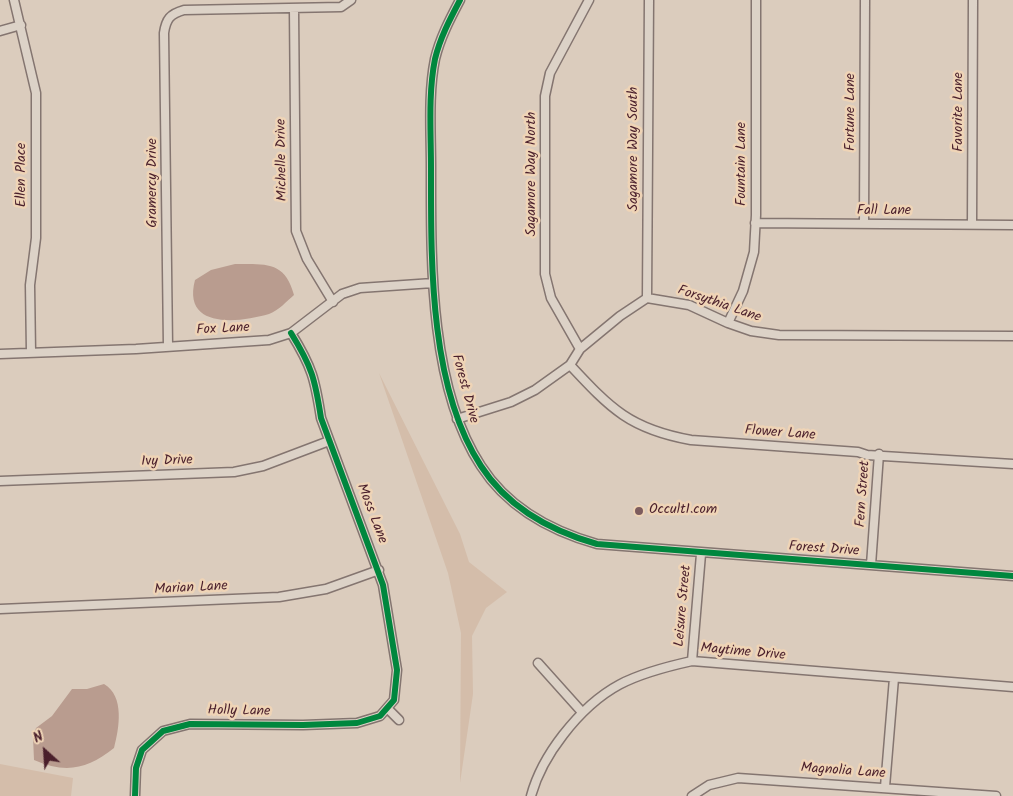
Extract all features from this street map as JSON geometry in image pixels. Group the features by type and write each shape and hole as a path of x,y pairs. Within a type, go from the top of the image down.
{"street":[{"name":"Ellen Place","path":"14,0 36,93 36,238 30,285 31,352"},
{"path":"294,8 341,7 351,0"},
{"name":"Forest Drive","path":"460,0 441,38 432,81 433,283 442,355 457,419 471,451 493,483 515,504 541,523 570,536 597,544 701,554 1013,576"},
{"name":"Sagamore Way North","path":"580,349 551,298 545,274 545,96 550,73 588,0"},
{"name":"Sagamore Way South","path":"647,298 649,0"},
{"name":"Fountain Lane","path":"728,323 754,252 756,0"},
{"name":"Fortune Lane","path":"864,224 865,0"},
{"name":"Favorite Lane","path":"972,224 973,0"},
{"name":"Gramercy Drive","path":"168,346 164,33 167,20 173,14 184,10 294,8"},
{"name":"Michelle Drive","path":"294,8 296,231 307,259 333,302"},
{"path":"0,31 21,25"},
{"name":"Fall Lane","path":"755,223 1013,225"},
{"name":"Fox Lane","path":"0,354 269,340 291,333 342,294 360,288 433,283"},
{"path":"457,419 511,402 535,390 570,365 580,349 620,316 647,298"},
{"name":"Forsythia Lane","path":"647,298 689,305 728,323 751,331 779,335 1013,336"},
{"name":"Moss Lane","path":"291,333 309,362 314,376 321,418 379,570 397,670 397,692 388,709"},
{"name":"Flower Lane","path":"570,365 604,401 625,418 646,430 667,436 691,440 1013,464"},
{"name":"Ivy Drive","path":"0,481 234,472 264,466 329,441"},
{"name":"Fern Street","path":"871,565 879,454"},
{"name":"Leisure Street","path":"692,661 701,554"},
{"name":"Marian Lane","path":"0,609 279,597 326,589 379,570"},
{"name":"Maytime Drive","path":"531,796 547,758 581,711 628,680 660,668 692,661 1013,687"},
{"path":"538,663 581,711"},
{"path":"885,787 894,678"},
{"path":"388,709 399,720"},
{"name":"Holly Lane","path":"135,796 136,768 142,750 163,731 190,724 303,726 357,722 380,716 388,709"},
{"name":"Magnolia Lane","path":"692,796 709,785 738,778 996,796"}],"shaded area":[{"path":"235,264 265,265 280,270 290,284 294,295 276,311 256,317 229,320 216,319 205,315 197,307 193,296 195,280 211,270"},
{"path":"379,373 460,534 469,562 507,592 486,608 472,636 473,694 460,783 461,633 448,573"},
{"path":"104,684 111,689 118,705 119,723 114,748 95,761 76,767 56,767 34,760 33,737 36,728 52,716 72,689 87,689"},
{"path":"0,764 73,778 71,796 0,796"}],"cycle path":[{"path":"460,0 440,44 435,59 431,86 433,282 442,361 451,399 464,434 481,466 504,494 517,506 547,525 597,544 1013,576"},
{"path":"135,796 136,768 142,750 163,731 190,724 303,725 357,723 380,716 394,700 397,670 383,585 321,418 312,374 304,355 291,333"}],"place":[{"name":"Occult1.com","path":"639,511"}]}
